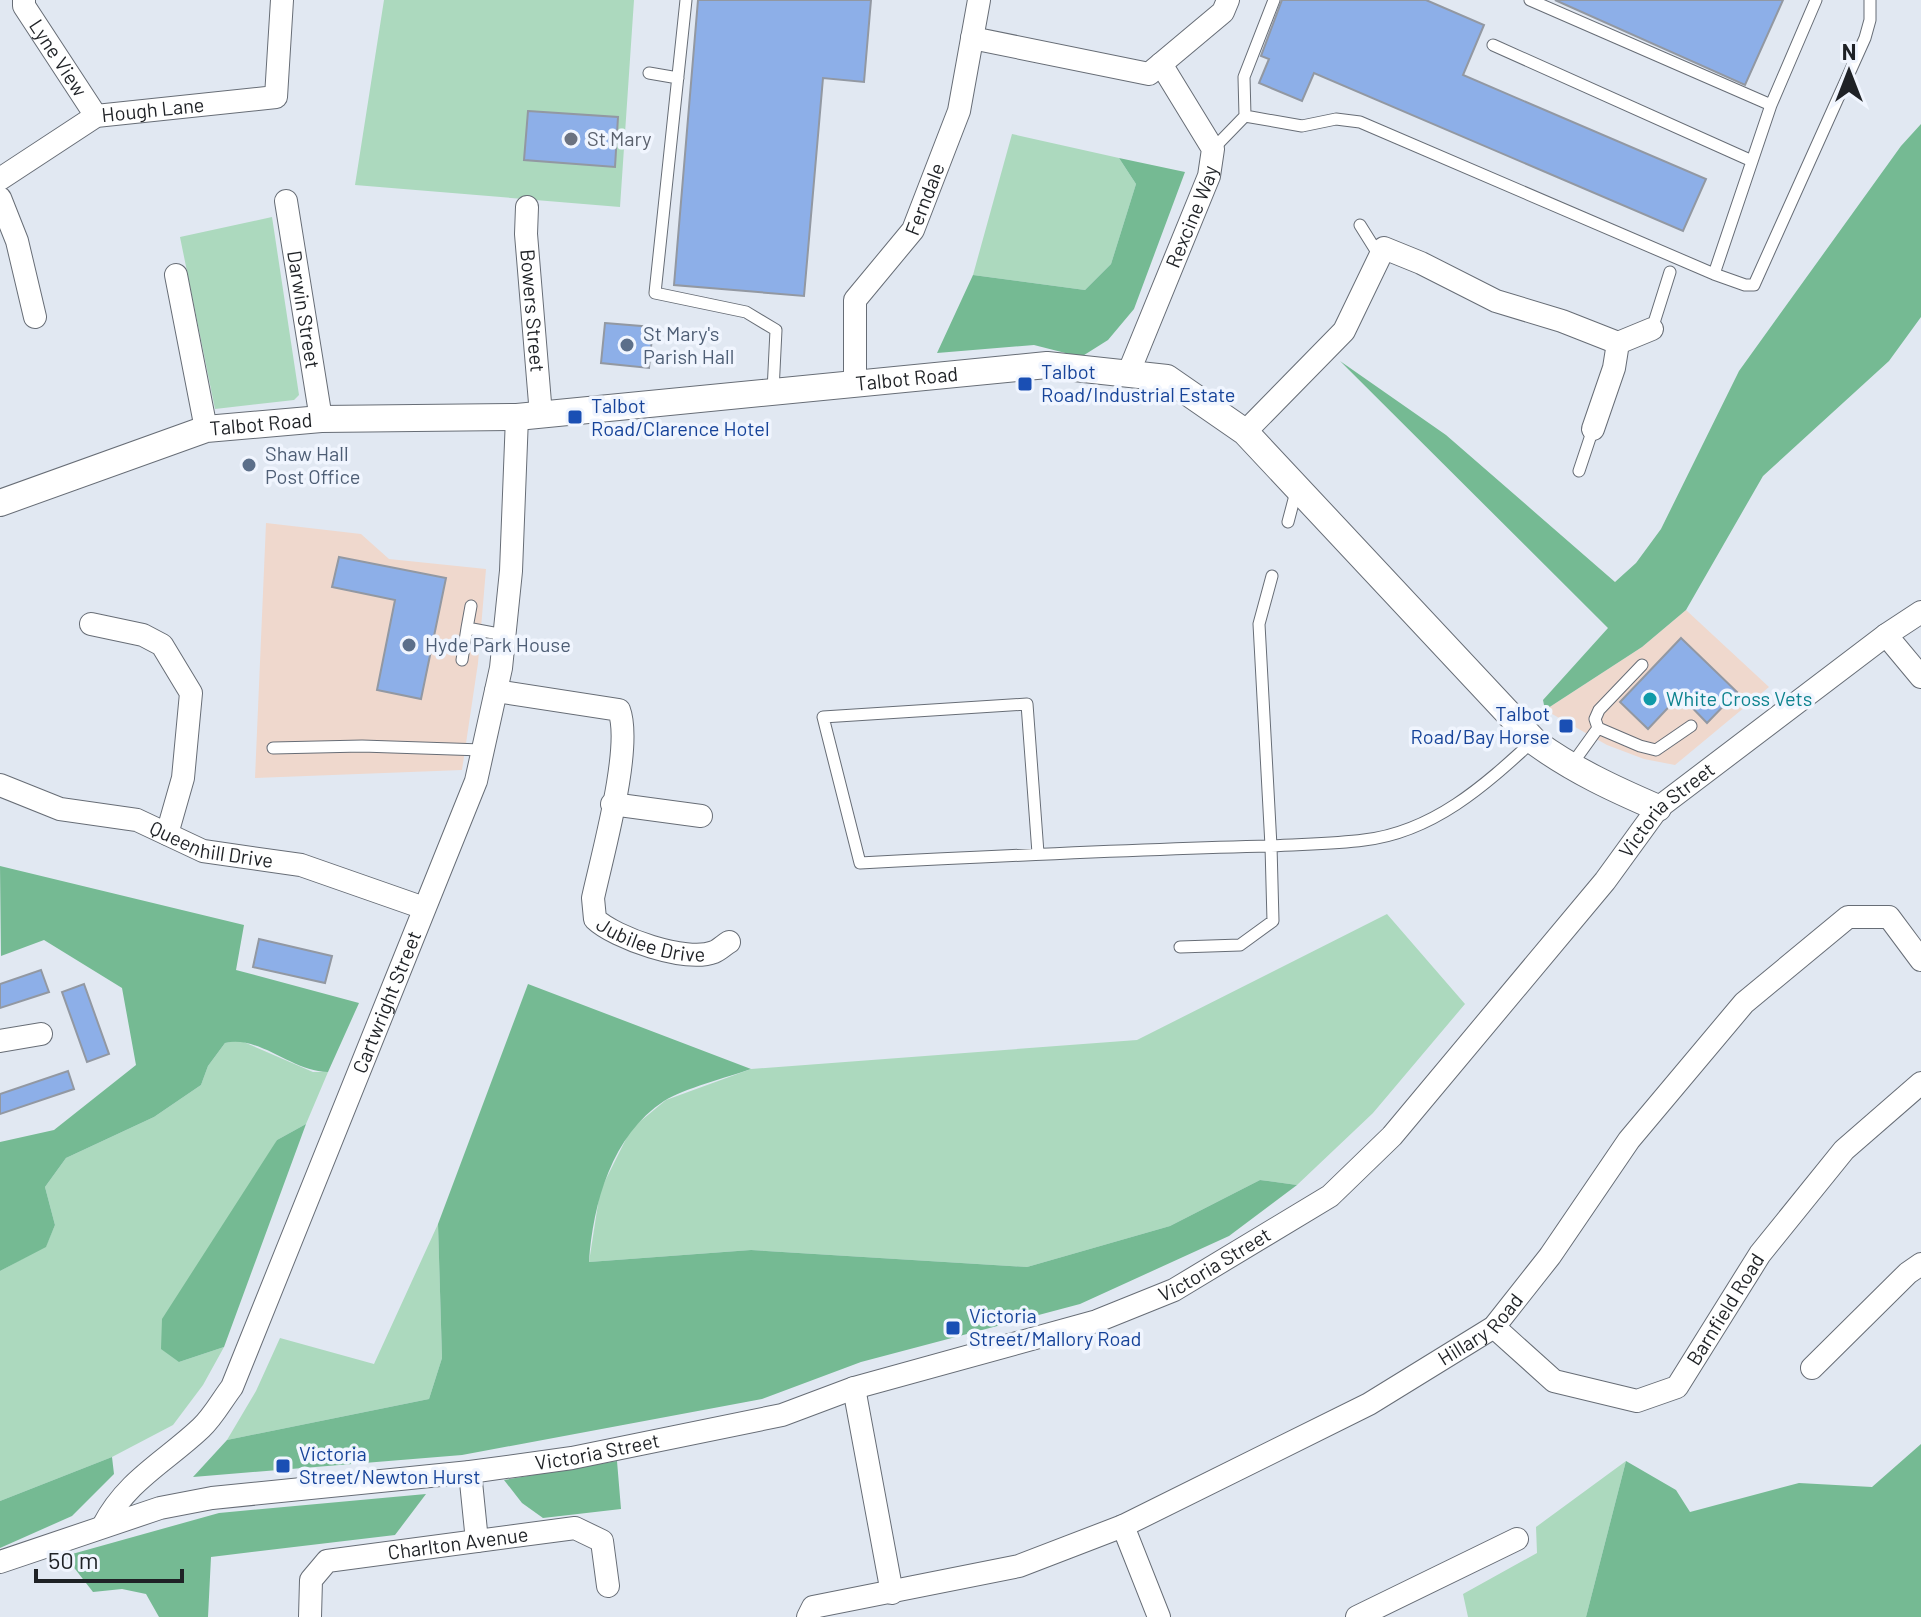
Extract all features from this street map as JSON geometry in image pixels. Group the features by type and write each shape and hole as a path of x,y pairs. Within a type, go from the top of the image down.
{"street":[{"name":"Lyne View","path":"24,0 24,6 96,116"},
{"name":"Hough Lane","path":"0,179 96,116 276,97 282,0"},
{"name":"Ferndale","path":"855,384 855,300 913,230 959,111 979,0"},
{"path":"972,38 1149,74 1223,12 1228,0"},
{"name":"Rexcine Way","path":"1128,374 1209,176 1213,149 1161,64"},
{"path":"0,198 17,241 35,317"},
{"name":"Darwin Street","path":"286,201 321,419"},
{"name":"Bowers Street","path":"527,207 529,416"},
{"path":"1245,432 1344,331 1384,248 1496,301 1562,321 1618,343 1652,329"},
{"path":"176,275 206,429"},
{"path":"1593,429 1614,368 1618,343"},
{"name":"Talbot Road","path":"0,503 206,429 321,419 529,416 1047,365 1167,378 1245,432 1533,741 1601,784 1658,808"},
{"name":"Cartwright Street","path":"103,1526 113,1506 129,1487 203,1426 232,1387 476,781 496,691 529,416"},
{"name":"Victoria Street","path":"0,1562 160,1508 212,1498 470,1472 572,1458 782,1415 854,1388 1097,1321 1174,1290 1330,1196 1392,1136 1605,881 1658,808 1886,635 1921,612"},
{"path":"91,624 143,635 162,645 191,693 183,778 167,834"},
{"path":"1886,635 1921,677"},
{"name":"Jubilee Drive","path":"496,691 619,710 623,722 623,749 593,898 595,919 615,934 683,954 714,952 729,942"},
{"name":"Queenhill Drive","path":"0,785 60,809 137,820 203,851 301,865 424,908"},
{"path":"612,804 701,816"},
{"name":"Hillary Road","path":"808,1617 813,1607 1019,1566 1123,1526 1369,1404 1494,1327 1550,1256 1629,1140 1744,1003 1848,917 1889,917 1921,960"},
{"path":"0,1041 41,1034"},
{"name":"Barnfield Road","path":"1494,1327 1554,1381 1637,1401 1677,1387 1760,1254 1844,1150 1921,1083"},
{"path":"1812,1368 1908,1273 1921,1264"},
{"path":"854,1388 892,1593"},
{"path":"470,1472 477,1541"},
{"path":"1123,1526 1159,1617"},
{"name":"Charlton Avenue","path":"310,1617 311,1580 327,1561 575,1528 602,1541 608,1586"},
{"path":"1357,1617 1517,1539"}],"lane":[{"path":"686,0 655,293 746,312 776,330 773,392"},
{"path":"1213,149 1245,116 1244,77 1274,0"},
{"path":"1530,0 1771,105"},
{"path":"1714,274 1771,105 1816,0"},
{"path":"1245,116 1302,126 1336,119 1360,122 1714,274 1754,285 1865,38 1870,20 1870,0"},
{"path":"1493,45 1752,161"},
{"path":"649,73 678,78"},
{"path":"1360,225 1375,249 1384,248"},
{"path":"1652,329 1670,272"},
{"path":"1579,471 1593,429"},
{"path":"1288,522 1297,488"},
{"path":"1180,947 1240,945 1273,921 1259,624 1272,576"},
{"path":"462,660 471,606"},
{"path":"467,628 504,635"},
{"path":"1642,665 1599,710 1595,719 1598,728 1656,750 1691,726"},
{"path":"1038,853 1027,704 823,717 860,863 1366,840 1407,830 1452,809 1493,778 1533,741"},
{"path":"1570,767 1598,728"},
{"path":"273,748 362,746 482,750"}],"shaded area":[{"path":"266,523 361,534 389,559 486,569 478,663 462,770 255,778"},
{"path":"1686,610 1769,687 1675,765 1644,759 1607,745 1545,710 1642,647"}],"green space":[{"path":"384,0 634,0 620,207 355,185"},
{"path":"1921,124 1921,317 1889,361 1763,476 1686,610 1642,647 1545,710 1543,700 1608,628 1340,361 1446,435 1615,582 1636,563 1661,529 1739,371 1901,146"},
{"path":"1012,134 1119,158 1136,184 1111,264 1085,290 973,275"},
{"path":"1119,158 1185,172 1134,309 1108,340 1081,357 1034,345 937,353 973,275 1085,290 1111,264 1136,184"},
{"path":"272,217 299,395 294,400 215,409 180,237"},
{"path":"0,866 244,925 236,970 359,1003 328,1072 302,1066 251,1044 225,1043 208,1066 201,1085 154,1117 66,1158 45,1187 55,1225 46,1247 0,1271 0,1142 54,1130 136,1065 122,988 44,940 1,956"},
{"path":"1387,914 1465,1004 1373,1113 1297,1185 1260,1180 1170,1226 1027,1267 751,1250 589,1262 600,1191 631,1129 666,1100 751,1069 1137,1040"},
{"path":"528,984 751,1069 664,1101 631,1132 608,1172 595,1217 589,1262 751,1250 1027,1267 1170,1226 1260,1180 1297,1185 1229,1236 1080,1304 861,1362 762,1399 462,1455 193,1477 227,1440 429,1399 442,1358 438,1224"},
{"path":"239,1040 313,1072 328,1072 306,1124 277,1140 179,1362 224,1347 203,1385 173,1425 112,1457 0,1501 0,1271 46,1246 55,1225 45,1187 66,1158 154,1117 201,1085 208,1066 225,1043"},
{"path":"306,1124 224,1347 179,1362 161,1349 162,1319 277,1140"},
{"path":"438,1224 442,1358 429,1399 227,1440 256,1391 280,1338 374,1364"},
{"path":"1921,1444 1921,1617 1586,1617 1626,1461 1676,1490 1690,1512 1799,1483 1872,1487"},
{"path":"112,1457 114,1474 72,1516 0,1548 0,1501"},
{"path":"617,1461 621,1509 543,1518 522,1503 504,1480"},
{"path":"1626,1461 1586,1617 1468,1617 1463,1594 1537,1553 1536,1527"},
{"path":"426,1494 395,1535 211,1557 208,1617 159,1617 146,1594 122,1589 93,1592 65,1556 219,1513"}],"building":[{"path":"698,0 871,0 864,82 823,78 804,296 674,285"},
{"path":"1282,0 1426,0 1484,25 1463,75 1706,179 1683,231 1314,73 1302,101 1259,83 1269,59 1261,56"},
{"path":"1555,0 1783,0 1745,85"},
{"name":"St Mary","path":"528,111 618,117 615,167 524,160"},
{"name":"St Mary's Parish Hall","path":"605,323 653,327 649,368 601,363"},
{"name":"Hyde Park House","path":"339,557 446,578 421,699 377,690 395,600 332,587"},
{"path":"1681,638 1737,692 1707,723 1680,695 1648,729 1620,702"},
{"path":"259,939 332,956 325,983 253,967"},
{"path":"41,970 49,992 0,1008 0,984"},
{"path":"84,984 109,1054 87,1062 62,992"},
{"path":"68,1071 74,1089 0,1114 0,1094"}],"place":[{"name":"St Mary","path":"571,139"},
{"name":"St Mary's Parish Hall","path":"627,345"},
{"name":"Talbot Road/Industrial Estate","path":"1025,384"},
{"name":"Talbot Road/Clarence Hotel","path":"575,417"},
{"name":"Shaw Hall Post Office","path":"249,465"},
{"name":"Hyde Park House","path":"409,645"},
{"name":"White Cross Vets","path":"1650,699"},
{"name":"Talbot Road/Bay Horse","path":"1566,726"},
{"name":"Victoria Street/Mallory Road","path":"953,1328"},
{"name":"Victoria Street/Newton Hurst","path":"283,1466"}]}
